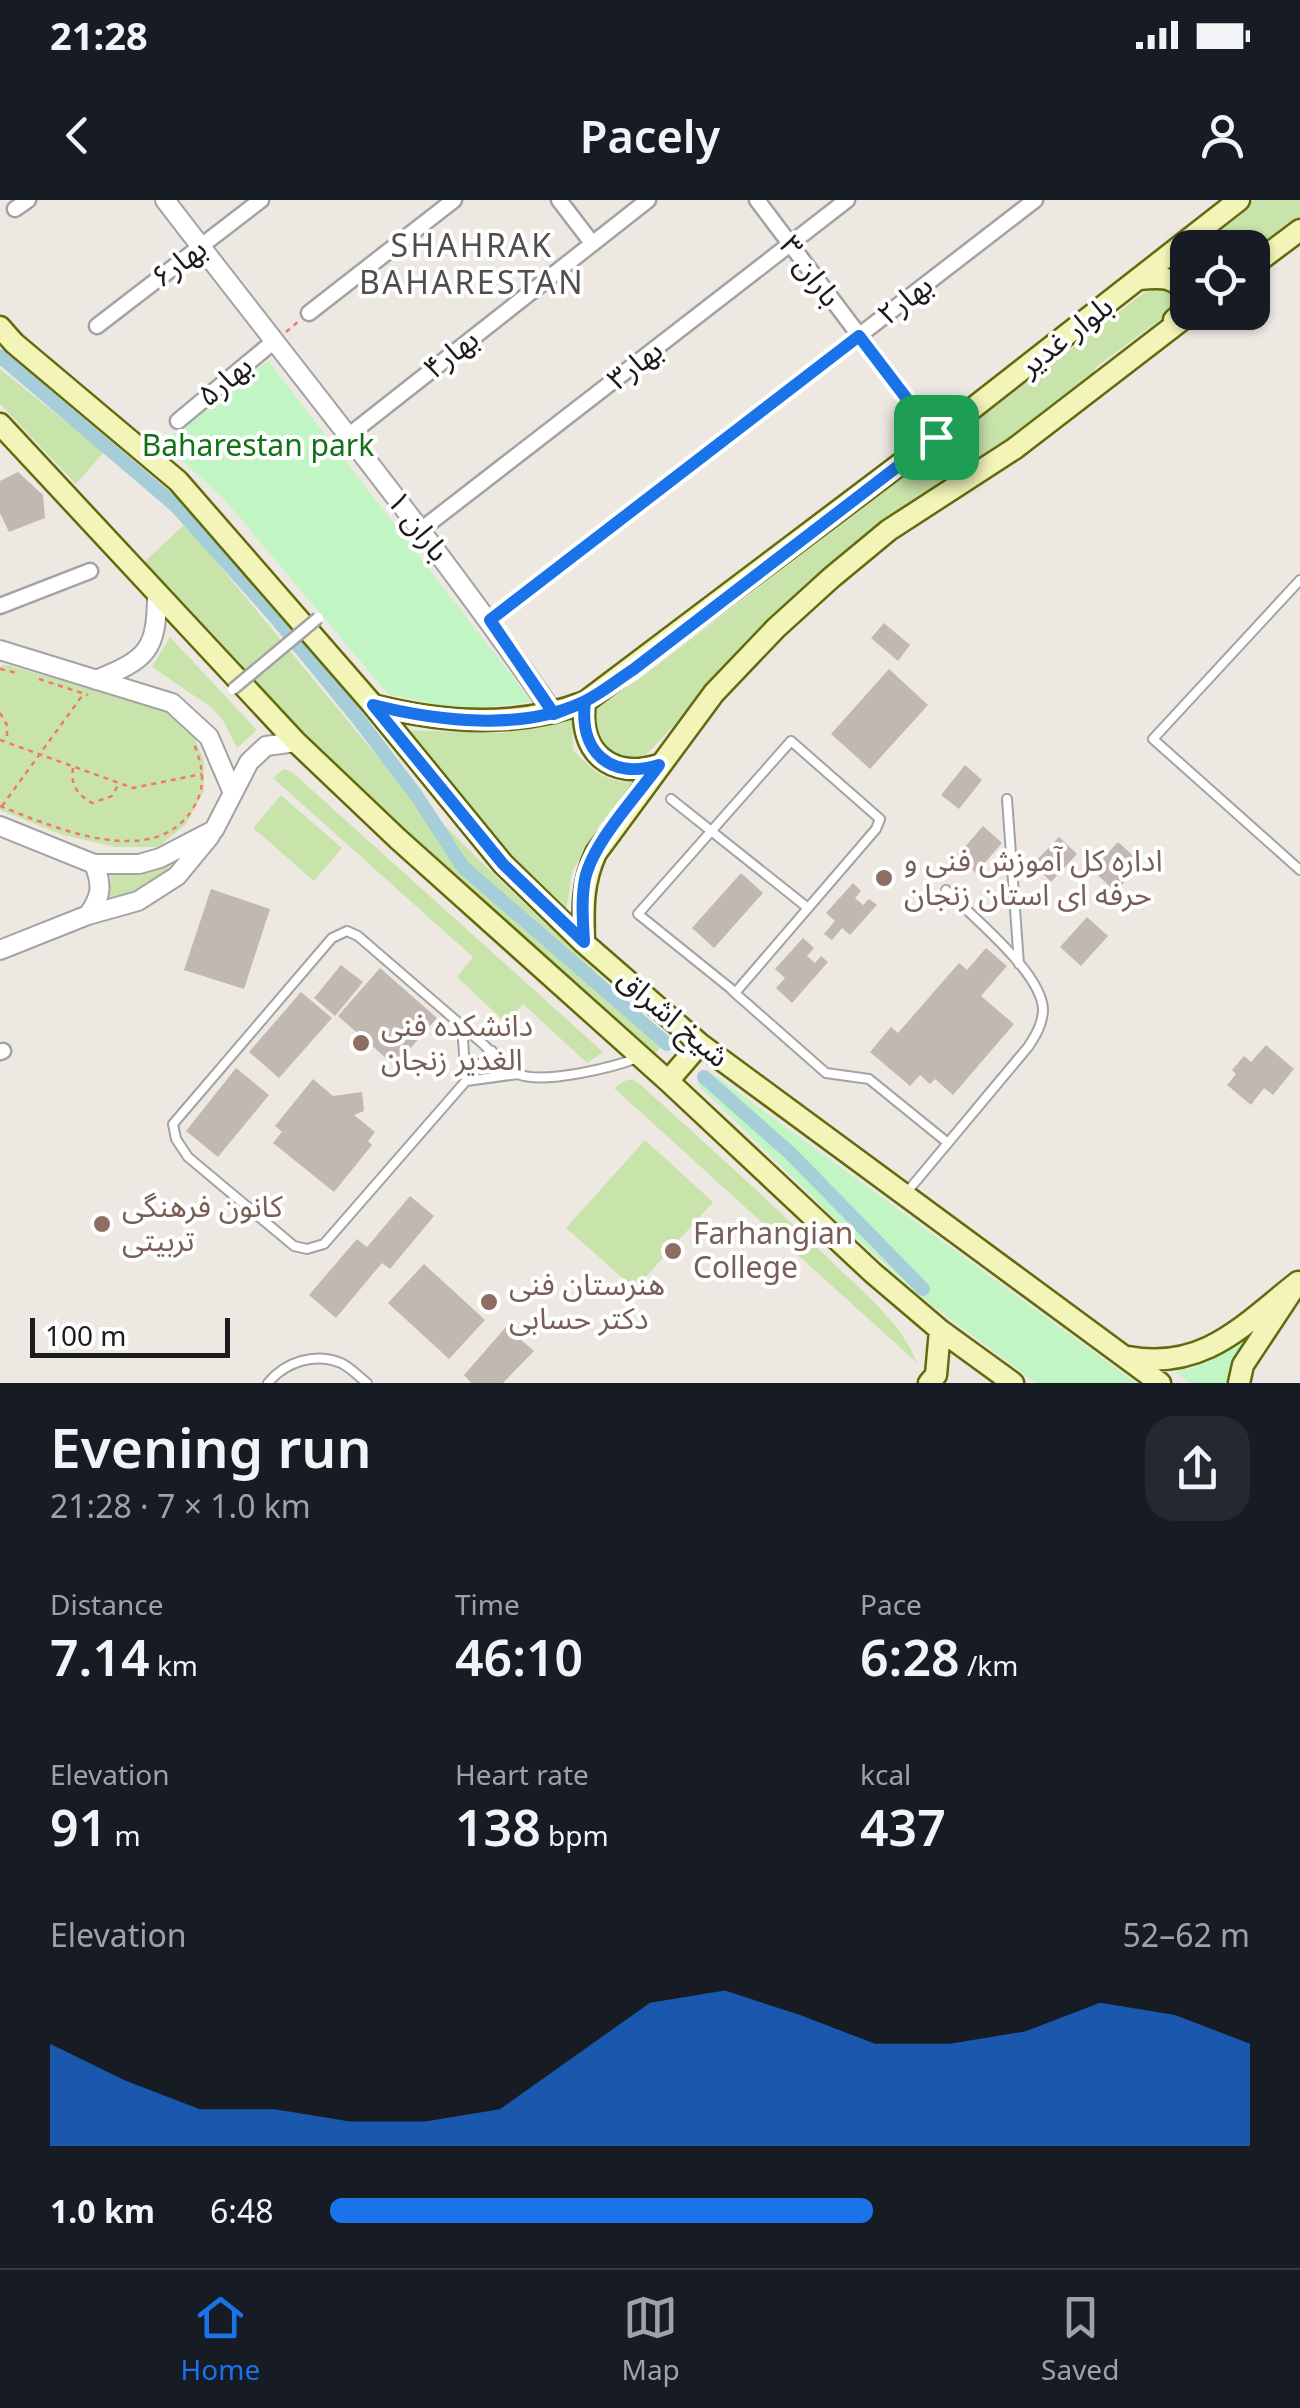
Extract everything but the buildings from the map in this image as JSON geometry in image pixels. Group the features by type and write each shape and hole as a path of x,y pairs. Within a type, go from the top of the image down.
{"main road":[{"name":"بلوار غدیر","path":"373,705 425,718 478,721 554,714 585,702 634,669 1239,200"},
{"path":"1270,252 1300,230"},
{"path":"1116,371 1184,311 1187,301 1185,292 1174,280 1138,279"},
{"name":"شیخ اشراق","path":"0,327 14,343 178,480 373,705 503,864 584,942 700,1044 1160,1383"},
{"name":"بلوار غدیر","path":"584,942 582,898 586,874 596,853 714,694 776,628 889,530 1014,448 1170,329"},
{"name":"شیخ اشراق","path":"0,424 296,742 398,839 668,1080 873,1274 940,1330 1013,1383"},
{"path":"585,702 586,737 595,752 624,770 659,765"},
{"path":"668,1080 700,1044"},
{"path":"1120,1356 1154,1362 1189,1358 1220,1343 1299,1284"},
{"path":"1239,1383 1243,1365 1299,1284"},
{"path":"929,1383 936,1374 940,1330"}],"street":[{"name":"باران ۱","path":"165,200 272,342 422,528 554,714"},
{"name":"بهار۶","path":"96,326 261,200"},
{"path":"310,313 454,200"},
{"path":"559,200 592,243"},
{"name":"بهار۴","path":"348,436 648,200"},
{"name":"باران ۳","path":"757,200 936,437"},
{"name":"بهار۳","path":"422,528 847,200"},
{"name":"بهار۲","path":"490,620 1035,200"},
{"name":"بهار۵","path":"178,421 272,342"},
{"path":"0,606 90,571"},
{"path":"92,690 143,654 157,631 157,593"},
{"path":"233,690 318,618"},
{"path":"0,650 92,690 172,703 209,736 233,792"},
{"path":"0,950 88,915 138,901 177,876 214,830 248,762 266,746 296,742"},
{"path":"1,813 22,834 94,864 139,864 160,858 214,830"},
{"path":"0,843 22,834"},
{"path":"88,915 99,900 102,882 94,864"}],"lane":[{"path":"1300,580 1153,739 1300,870"},
{"path":"735,992 876,829 880,819 791,741 638,914 735,992 826,1073 870,1079 948,1144"},
{"path":"671,798 808,908"},
{"path":"1007,799 1019,964"},
{"path":"904,1196 1028,1046 1040,1028 1044,1008 1038,989 1019,964 946,890"},
{"path":"492,1052 324,1244 306,1250 294,1246 188,1157 176,1139 174,1124 332,938 346,931 358,936 518,1074"},
{"path":"462,1026 466,1081"},
{"path":"466,1081 518,1074 554,1076 614,1067 641,1056"},
{"path":"268,1383 287,1366 325,1360 343,1363 367,1383"}],"path":[{"path":"272,342 310,313"},
{"path":"0,669 22,674"},
{"path":"38,679 92,690 40,754 1,813 121,841 166,834 183,823 196,804 203,774 188,735"},
{"path":"0,713 7,726 6,742"},
{"path":"0,740 133,788 223,769"},
{"path":"73,766 73,786 92,802 112,796 119,783"}],"green space":[{"path":"1254,200 1300,200 1300,220 1270,243 1270,230 1215,230"},
{"path":"1163,289 1170,293 1170,312 1096,367 1088,383 840,558 748,647 644,757 634,762 603,755 591,716 599,706 1145,292"},
{"name":"Baharestan park","path":"268,361 532,702 459,710 388,694 224,499 162,442"},
{"path":"0,369 104,452 76,484 0,404"},
{"path":"185,524 376,755 666,1039 656,1053 464,884 324,753 142,564"},
{"path":"170,637 257,730 237,748 212,708 152,667"},
{"path":"0,666 160,703 193,734 204,760 204,791 186,824 158,847 116,847 63,835 0,810"},
{"path":"572,720 573,750 587,764 609,778 637,782 599,826 572,872 565,919 506,858 398,730 500,733"},
{"path":"284,769 292,772 603,1052 587,1063 523,1004 506,1023 457,977 473,957 273,778"},
{"path":"281,795 342,848 314,881 253,828"},
{"path":"181,854 159,879 104,905 111,881 108,869"},
{"path":"706,1069 1136,1383 1036,1383 925,1300 834,1218 697,1084"},
{"path":"627,1080 641,1085 866,1294 901,1333 917,1363 614,1088"},
{"path":"645,1140 713,1202 635,1289 566,1228"},
{"path":"1268,1315 1237,1356 1226,1383 1190,1383 1174,1371 1213,1359"}],"waterway":[{"path":"0,356 176,506 276,618 356,716 416,795 463,867 667,1044"},
{"path":"704,1077 791,1154 923,1289"}],"place":[{"name":"اداره کل آموزش فنی و حرفه ای استان زنجان","path":"884,878"},
{"name":"دانشکده فنی الغدیر زنجان","path":"361,1043"},
{"name":"کانون فرهنگی تربیتی","path":"102,1224"},
{"name":"Farhangian College","path":"673,1251"},
{"name":"هنرستان فنی دکتر حسابی","path":"489,1302"}],"district":[{"name":"SHAHRAK BAHARESTAN","path":"472,264"}],"route":[{"path":"936,437 634,669 585,702 554,714 478,721 425,718 373,705 503,864 584,942 582,898 586,874 596,853 659,765 624,770 595,752 586,737 585,702 554,714 490,620 859,336 936,437"}]}
